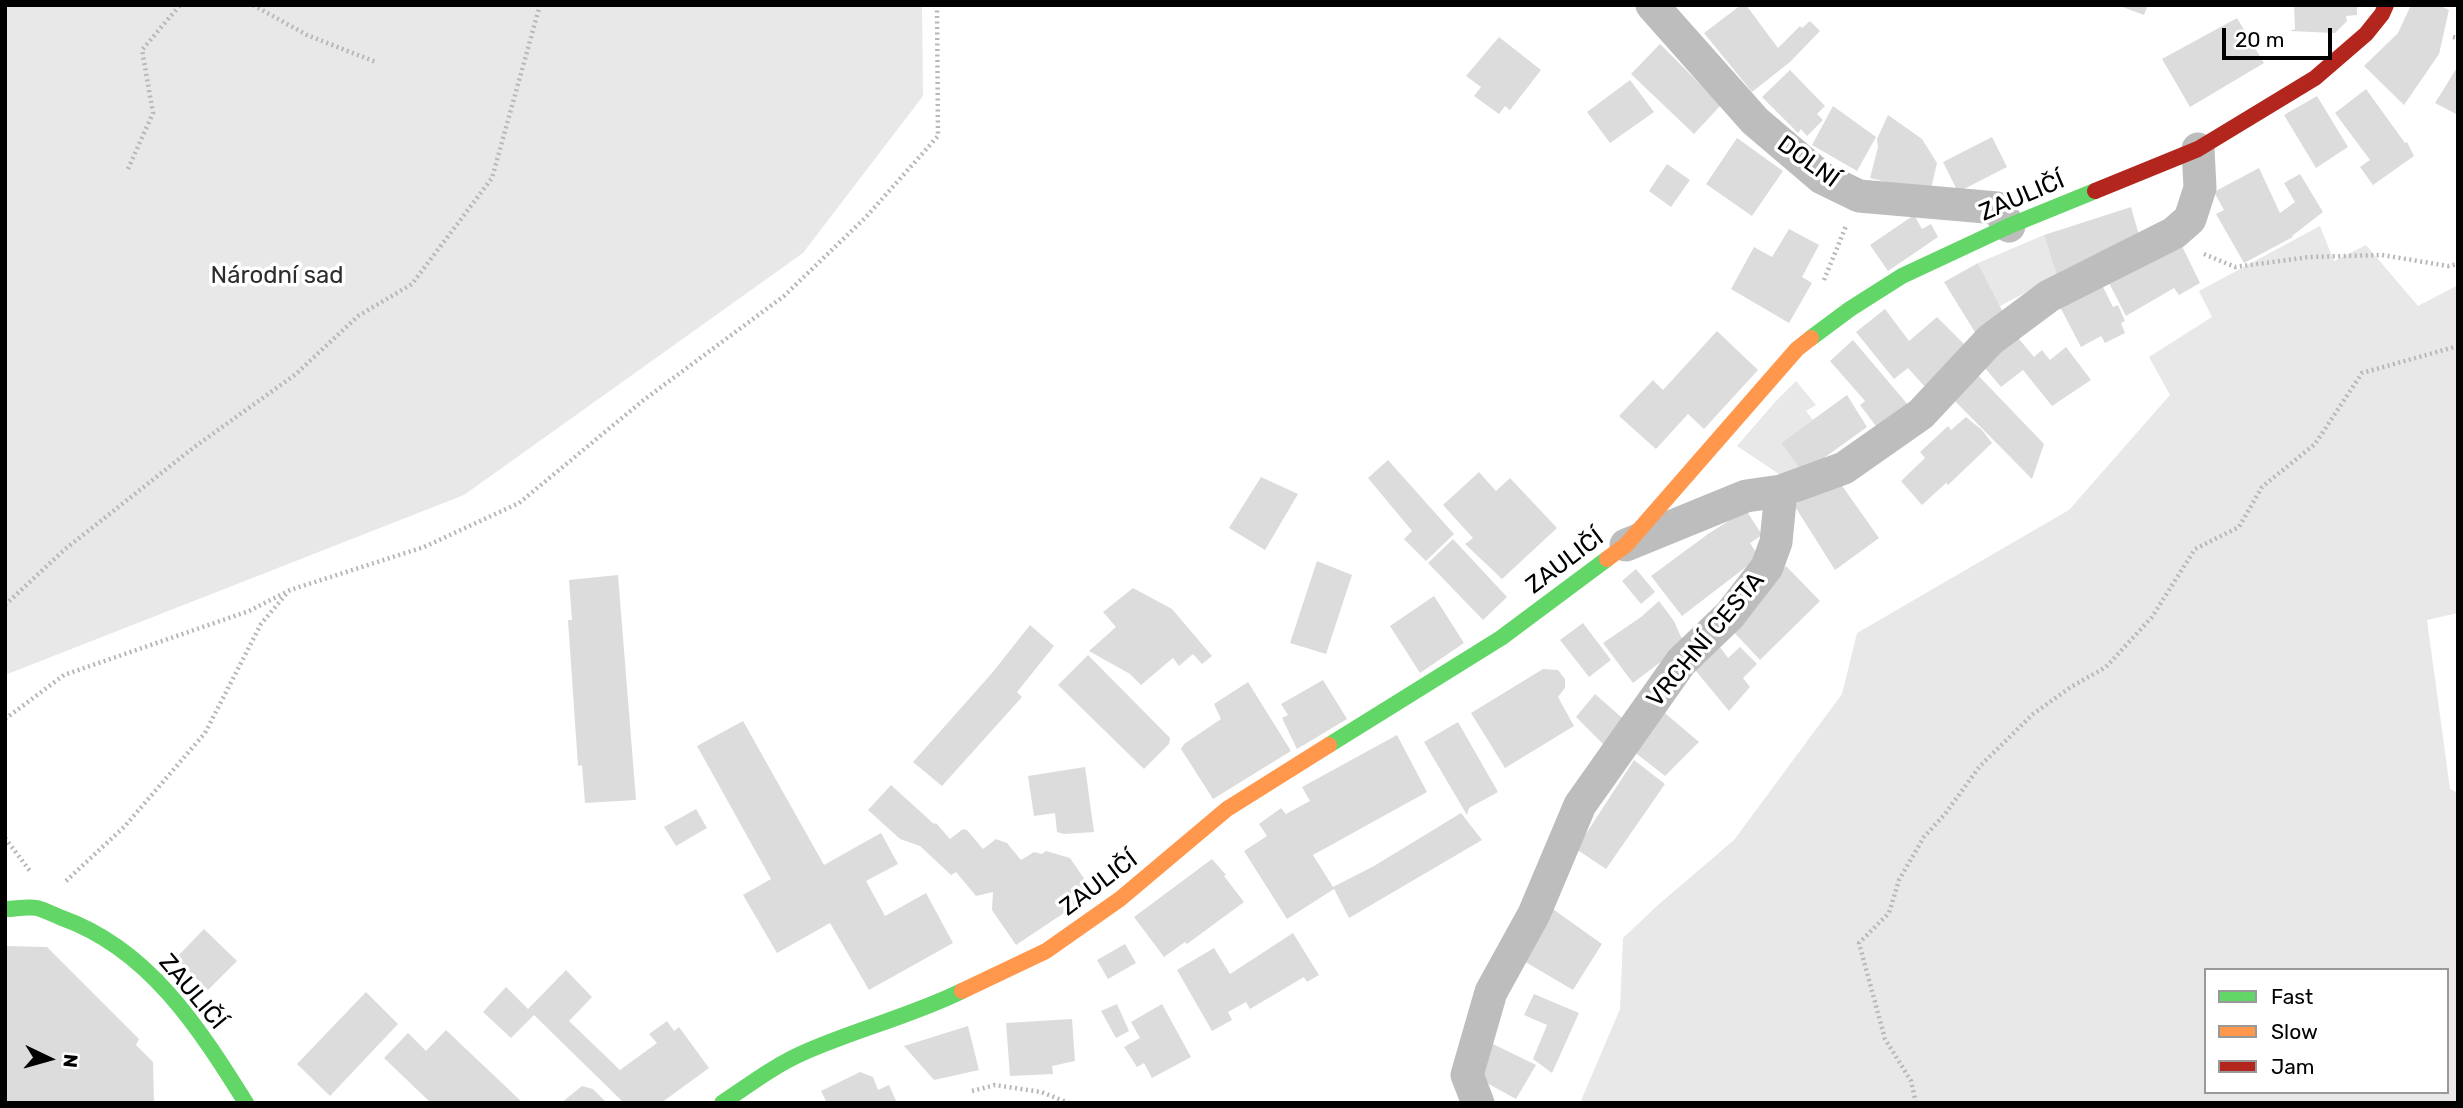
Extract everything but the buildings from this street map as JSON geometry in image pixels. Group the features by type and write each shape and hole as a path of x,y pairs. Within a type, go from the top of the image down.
{"street":[{"name":"DOLNÍ","path":"1653,5 1755,121 1822,178 1859,197 1997,208 2009,226"},
{"name":"ZAULIČÍ","path":"722,1103 767,1072 805,1052 938,1003 1046,951 1120,899 1227,809 1501,638 1626,545 1797,349 1878,290 2009,226 2197,149 2315,78 2366,34 2386,5"},
{"path":"1626,545 1746,496 1781,491 1843,468 1922,414 1990,340 2049,296 2174,233 2190,219 2200,187 2197,149"},
{"name":"VRCHNÍ CESTA","path":"1478,1103 1467,1075 1491,992 1534,914 1580,805 1681,662 1730,615 1767,566 1776,542 1781,491"},
{"name":"ZAULIČÍ","path":"5,909 36,908 85,926 118,946 159,981 217,1056 246,1103"}],"path":[{"path":"128,169 153,113 142,50 180,5"},
{"path":"253,5 307,35 376,62"},
{"path":"5,605 64,550 193,448 296,374 358,316 412,284 492,178 540,5"},
{"path":"5,719 64,675 249,611 290,590 424,547 519,503 645,399 783,296 866,217 939,136 937,5"},
{"path":"1822,285 1859,197"},
{"path":"2203,253 2235,267 2309,257 2382,255 2448,266 2458,264"},
{"path":"1916,1103 1911,1081 1885,1039 1858,943 1889,913 1899,880 1924,837 1945,814 1980,766 2033,714 2105,667 2152,617 2195,549 2239,527 2262,487 2315,444 2362,373 2458,346"},
{"path":"36,908 125,826 205,733 261,624 290,590"},
{"path":"972,1091 995,1085 1041,1092 1069,1103"}],"green space":[{"name":"Národní sad","path":"5,5 922,5 923,96 803,253 464,495 5,675"},
{"path":"2320,226 2334,261 2366,245 2418,306 2458,285 2458,613 2427,620 2450,789 2458,793 2458,1103 1580,1103 1620,1009 1623,938 1734,840 1842,694 1857,633 2069,510 2170,395 2149,357 2212,317 2199,291"},
{"path":"2044,235 2057,276 2000,306 1978,263"},
{"path":"1796,381 1816,405 1806,411 1813,420 1781,443 1805,475 1793,478 1779,474 1737,446"}],"traffic: fast":[{"path":"1811,338 1902,276 2009,226 2095,191"},
{"path":"1329,745 1501,638 1607,559"},
{"path":"5,909 40,909 93,932 121,949 169,994 210,1047 246,1103"},
{"path":"722,1103 794,1057 962,991"}],"traffic: slow":[{"path":"1607,559 1626,545 1797,349 1811,338"},
{"path":"962,991 1046,951 1120,899 1227,809 1329,745"}],"traffic: jam":[{"path":"2095,191 2198,149 2315,78 2366,34 2386,5"}]}
